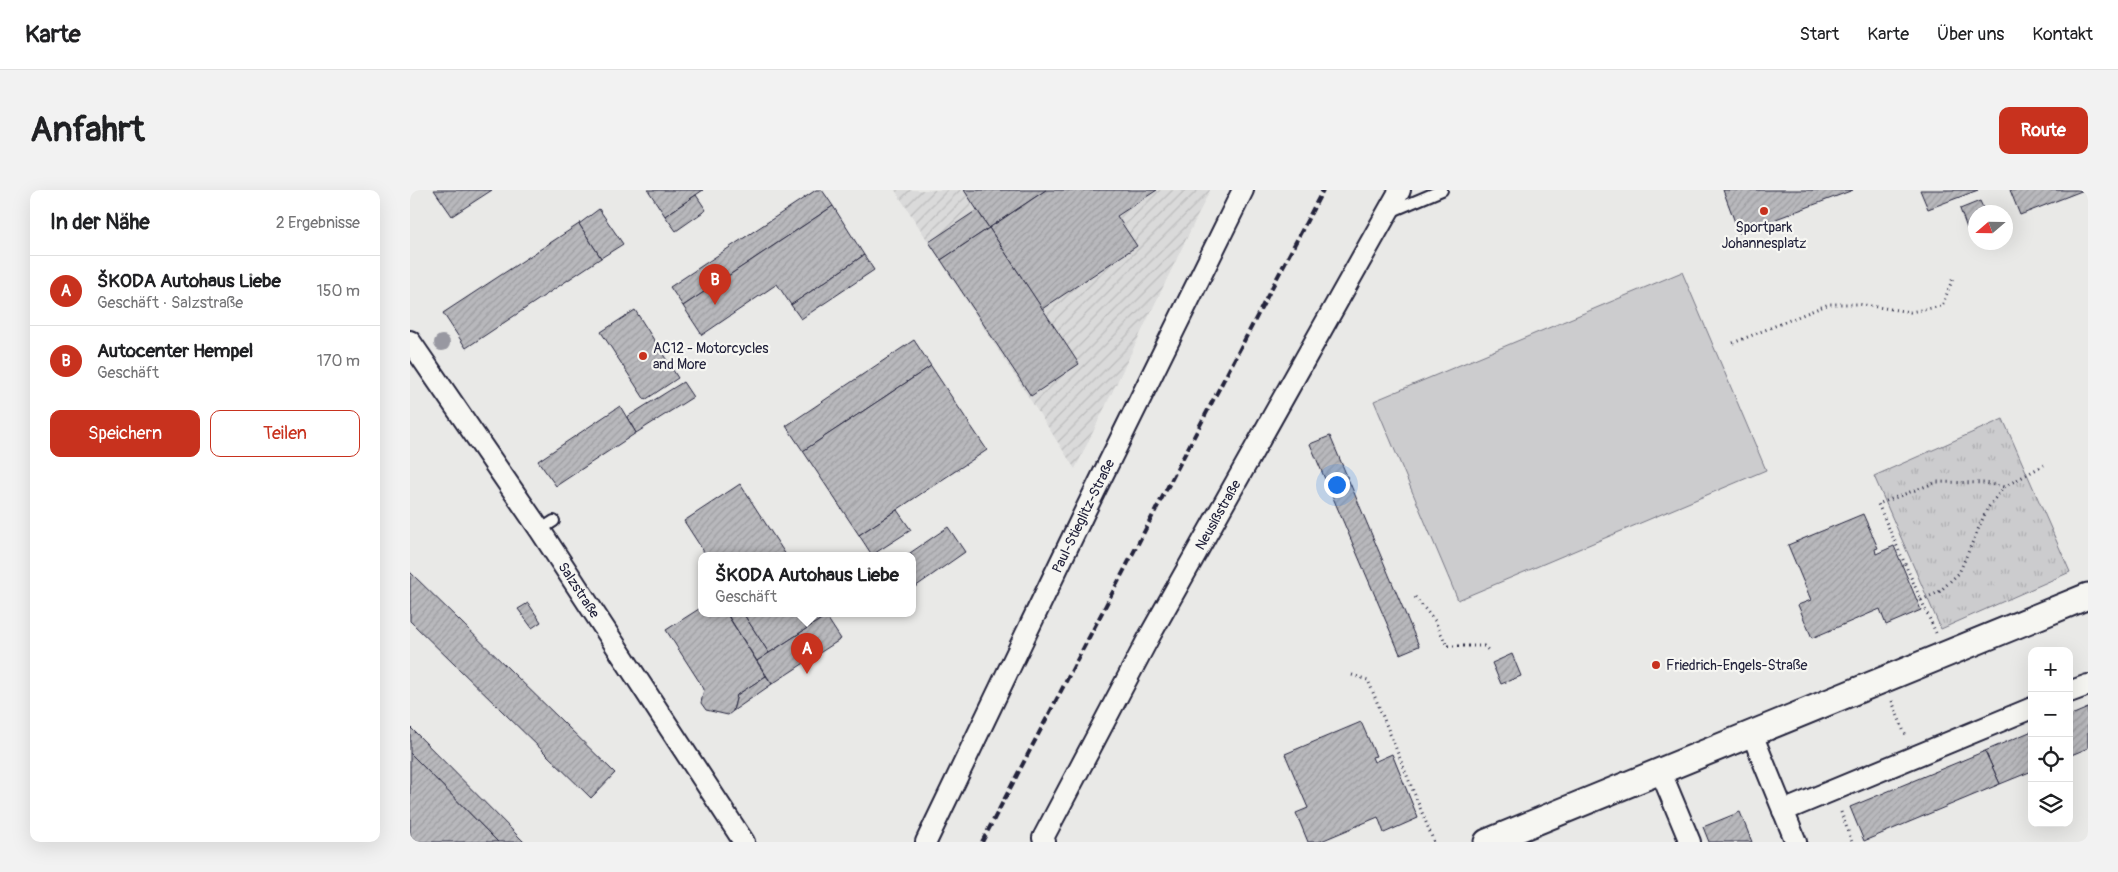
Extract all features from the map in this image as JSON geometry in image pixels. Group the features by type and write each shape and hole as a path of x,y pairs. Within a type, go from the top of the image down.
{"street":[{"name":"Paul-Stieglitz-Straße","path":"926,842 1079,522 1243,190"},
{"name":"Neusißstraße","path":"1045,842 1043,838 1149,637 1400,190"},
{"name":"Salzstraße","path":"410,341 547,525 744,842"},
{"path":"1498,840 1660,770 2088,596"},
{"path":"2073,691 2088,685"},
{"path":"1783,811 2028,710"},
{"path":"1752,734 1796,842"},
{"path":"1660,770 1690,842"}],"lane":[{"path":"1387,214 1442,190"}],"path":[{"path":"1733,343 1829,304 1858,304 1910,312 1942,306 1953,278"},
{"path":"1921,600 1939,592 1959,572 1987,509 2004,487 2044,465"},
{"path":"1946,654 1878,504 1937,482 1985,483 2004,487"},
{"path":"1415,597 1434,621 1446,646 1484,646 1490,652"},
{"path":"1352,675 1368,680 1434,842"},
{"path":"1884,680 1914,757"},
{"path":"1833,790 1852,842"}],"shaded area":[{"path":"895,190 1210,190 1075,469"}],"green space":[{"path":"1682,272 1766,470 1458,600 1374,401"},
{"path":"2003,419 2070,572 1941,629 1874,476"}],"building":[{"path":"434,190 492,190 452,216"},
{"path":"648,190 703,190 665,216"},
{"path":"816,190 822,190 833,206 683,306 670,287"},
{"path":"964,190 1046,190 989,228"},
{"path":"1046,190 1157,190 1117,216 1137,246 1042,309 989,228"},
{"name":"Sportpark Johannesplatz","path":"1723,190 1853,190 1739,233"},
{"path":"1920,190 1978,190 1928,209"},
{"path":"2010,190 2084,190 2020,215"},
{"path":"696,195 706,210 676,231 665,216"},
{"path":"1980,201 1982,205 1970,205"},
{"path":"833,206 864,255 791,305 777,284 702,335 683,306"},
{"path":"1968,206 1968,231 1960,209"},
{"path":"599,209 623,244 601,258 579,224"},
{"path":"977,210 989,228 941,260 929,242"},
{"path":"579,224 601,258 466,348 443,313"},
{"path":"989,228 1079,364 1031,396 941,260"},
{"path":"864,255 874,270 801,319 791,305"},
{"path":"635,310 678,378 645,400 601,332"},
{"path":"914,340 931,366 803,451 786,426"},
{"path":"931,366 987,450 859,535 803,451"},
{"path":"683,382 693,397 636,433 627,417"},
{"path":"620,406 636,433 556,486 538,461"},
{"path":"1330,436 1419,646 1400,654 1310,444"},
{"path":"740,484 784,552 704,552 684,521"},
{"path":"897,510 911,530 877,552 870,552 859,535"},
{"path":"1863,514 1878,548 1875,549 1876,554 1894,546 1921,610 1886,625 1880,609 1812,638 1798,605 1811,600 1788,545"},
{"path":"948,527 965,552 916,586 916,552 911,552"},
{"path":"410,572 615,773 591,798 410,621"},
{"path":"528,603 541,622 532,628 518,609"},
{"path":"698,610 698,617 729,617 766,676 737,695 733,711 728,715 706,710 701,703 704,689 666,630"},
{"path":"729,617 746,617 769,653 757,661"},
{"path":"746,617 824,617 769,653"},
{"path":"824,617 827,617 841,639 772,684 757,661"},
{"path":"1512,654 1521,676 1501,684 1492,663"},
{"path":"766,676 772,684 733,711 737,695"},
{"path":"2088,708 2088,748 2073,754 2073,737 2073,714"},
{"path":"1361,722 1376,756 1372,757 1374,762 1392,754 1418,818 1384,833 1378,817 1319,842 1308,842 1296,813 1308,808 1285,754"},
{"path":"410,727 524,842 498,842 410,753"},
{"path":"2028,733 2028,773 2000,784 1985,751"},
{"path":"1985,751 2000,784 1864,841 1850,807"},
{"path":"410,753 498,842 410,842"},
{"path":"1740,812 1752,842 1709,842 1703,827"}],"railway":[{"path":"982,842 1323,190"}],"place":[{"name":"Sportpark Johannesplatz","path":"1764,211"},
{"name":"Autocenter Hempel","path":"715,305"},
{"name":"AC12 - Motorcycles and More","path":"643,356"},
{"name":"Friedrich-Engels-Straße","path":"1656,665"},
{"name":"ŠKODA Autohaus Liebe","path":"807,674"}]}
